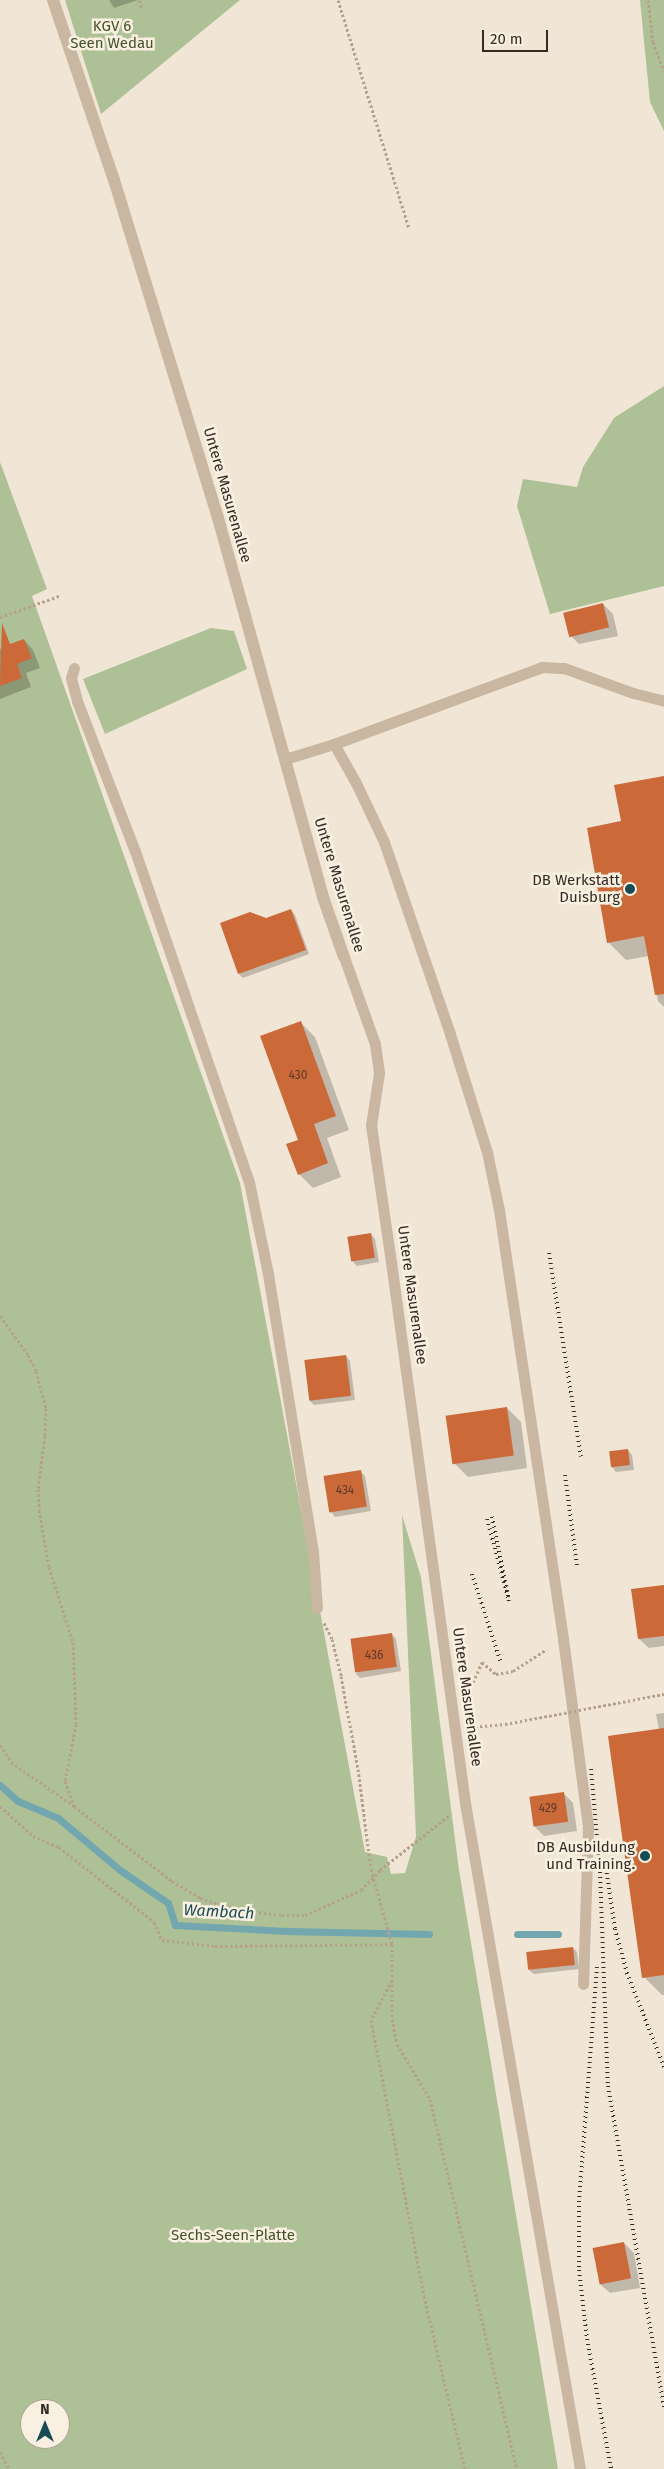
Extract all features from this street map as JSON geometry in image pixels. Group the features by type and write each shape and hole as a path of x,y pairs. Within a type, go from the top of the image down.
{"street":[{"name":"Untere Masurenallee","path":"53,0 114,180 218,518 324,900 344,957"}],"lane":[{"path":"285,759 334,744 542,667 564,668 632,693 664,701"},
{"path":"74,668 71,678 77,702 135,851 249,1182 268,1274 311,1543 317,1608"},
{"path":"334,744 356,783 384,842 450,1034 487,1152 499,1210 563,1639 588,1827 583,1984"},
{"name":"Untere Masurenallee","path":"344,957 375,1044 380,1073 371,1125 465,1803 580,2469"}],"path":[{"path":"139,0 142,9"},
{"path":"338,0 409,228"},
{"path":"648,0 653,42 664,71"},
{"path":"0,616 59,596"},
{"path":"0,1316 28,1355 36,1371 46,1408 45,1436 38,1489 39,1510 49,1567 73,1642 76,1724 65,1781 74,1806"},
{"path":"317,1608 332,1639 358,1768 373,1879 392,1944 392,2019 397,2044 430,2099 517,2469"},
{"path":"466,1701 482,1662 496,1674 514,1671 563,1639"},
{"path":"456,1728 505,1724 664,1694"},
{"path":"0,1745 11,1762 74,1806 172,1881 200,1898 239,1910 282,1915 305,1914 362,1890 380,1870 465,1803"},
{"path":"0,1806 33,1836 59,1847 154,1922 162,1940 215,1946 392,1944"},
{"path":"392,1980 371,2020 424,2296 465,2469"},
{"path":"0,2452 9,2469"}],"green space":[{"name":"KGV 6 Seen Wedau","path":"65,0 240,0 101,114"},
{"path":"640,0 664,0 664,131 650,102"},
{"path":"664,386 664,586 550,614 517,506 523,479 577,487 583,467 614,418"},
{"name":"Sechs-Seen-Platte","path":"0,462 47,589 32,596 240,1183 365,1852 387,1857 391,1874 405,1873 416,1837 402,1515 421,1577 459,1870 558,2469 0,2469"},
{"path":"211,628 234,631 247,669 105,734 83,679"}],"building":[{"path":"603,603 609,627 569,637 563,613"},
{"path":"2,623 10,644 24,639 32,658 17,664 22,678 0,686"},
{"name":"DB Werkstatt Duisburg","path":"664,776 664,994 655,995 644,936 607,943 587,828 621,821 614,785"},
{"path":"291,909 306,950 238,974 220,923 250,912 266,918"},
{"path":"301,1021 336,1116 314,1124 328,1163 298,1175 286,1144 298,1140 260,1036"},
{"path":"371,1233 375,1258 351,1261 347,1237"},
{"path":"346,1355 351,1396 309,1401 304,1360"},
{"path":"507,1407 514,1456 452,1464 446,1416"},
{"path":"628,1449 630,1465 611,1467 609,1451"},
{"path":"361,1470 367,1507 329,1512 323,1476"},
{"path":"664,1585 664,1636 638,1639 631,1589"},
{"path":"392,1633 397,1667 355,1673 350,1639"},
{"name":"DB Ausbildung und Training.","path":"664,1728 664,1975 642,1978 608,1736"},
{"path":"564,1792 568,1822 534,1827 529,1797"},
{"path":"573,1947 575,1965 528,1970 526,1952"},
{"path":"624,2242 631,2278 600,2284 593,2248"}],"waterway":[{"name":"Wambach","path":"0,1785 18,1801 58,1818 120,1870 168,1903 175,1925 286,1931 429,1934"},
{"name":"Wambach","path":"517,1934 558,1934"}],"railway":[{"path":"549,1253 581,1457"},
{"path":"565,1475 577,1566"},
{"path":"487,1519 509,1601 492,1517"},
{"path":"472,1574 501,1663"},
{"path":"591,1769 600,1872 608,2086 664,2408"},
{"path":"606,1868 615,1929 627,1973 664,2067"},
{"path":"597,1967 579,2201 579,2270 587,2339 611,2469"}],"place":[{"name":"DB Werkstatt Duisburg","path":"630,889"},
{"name":"DB Ausbildung und Training.","path":"645,1856"}]}
